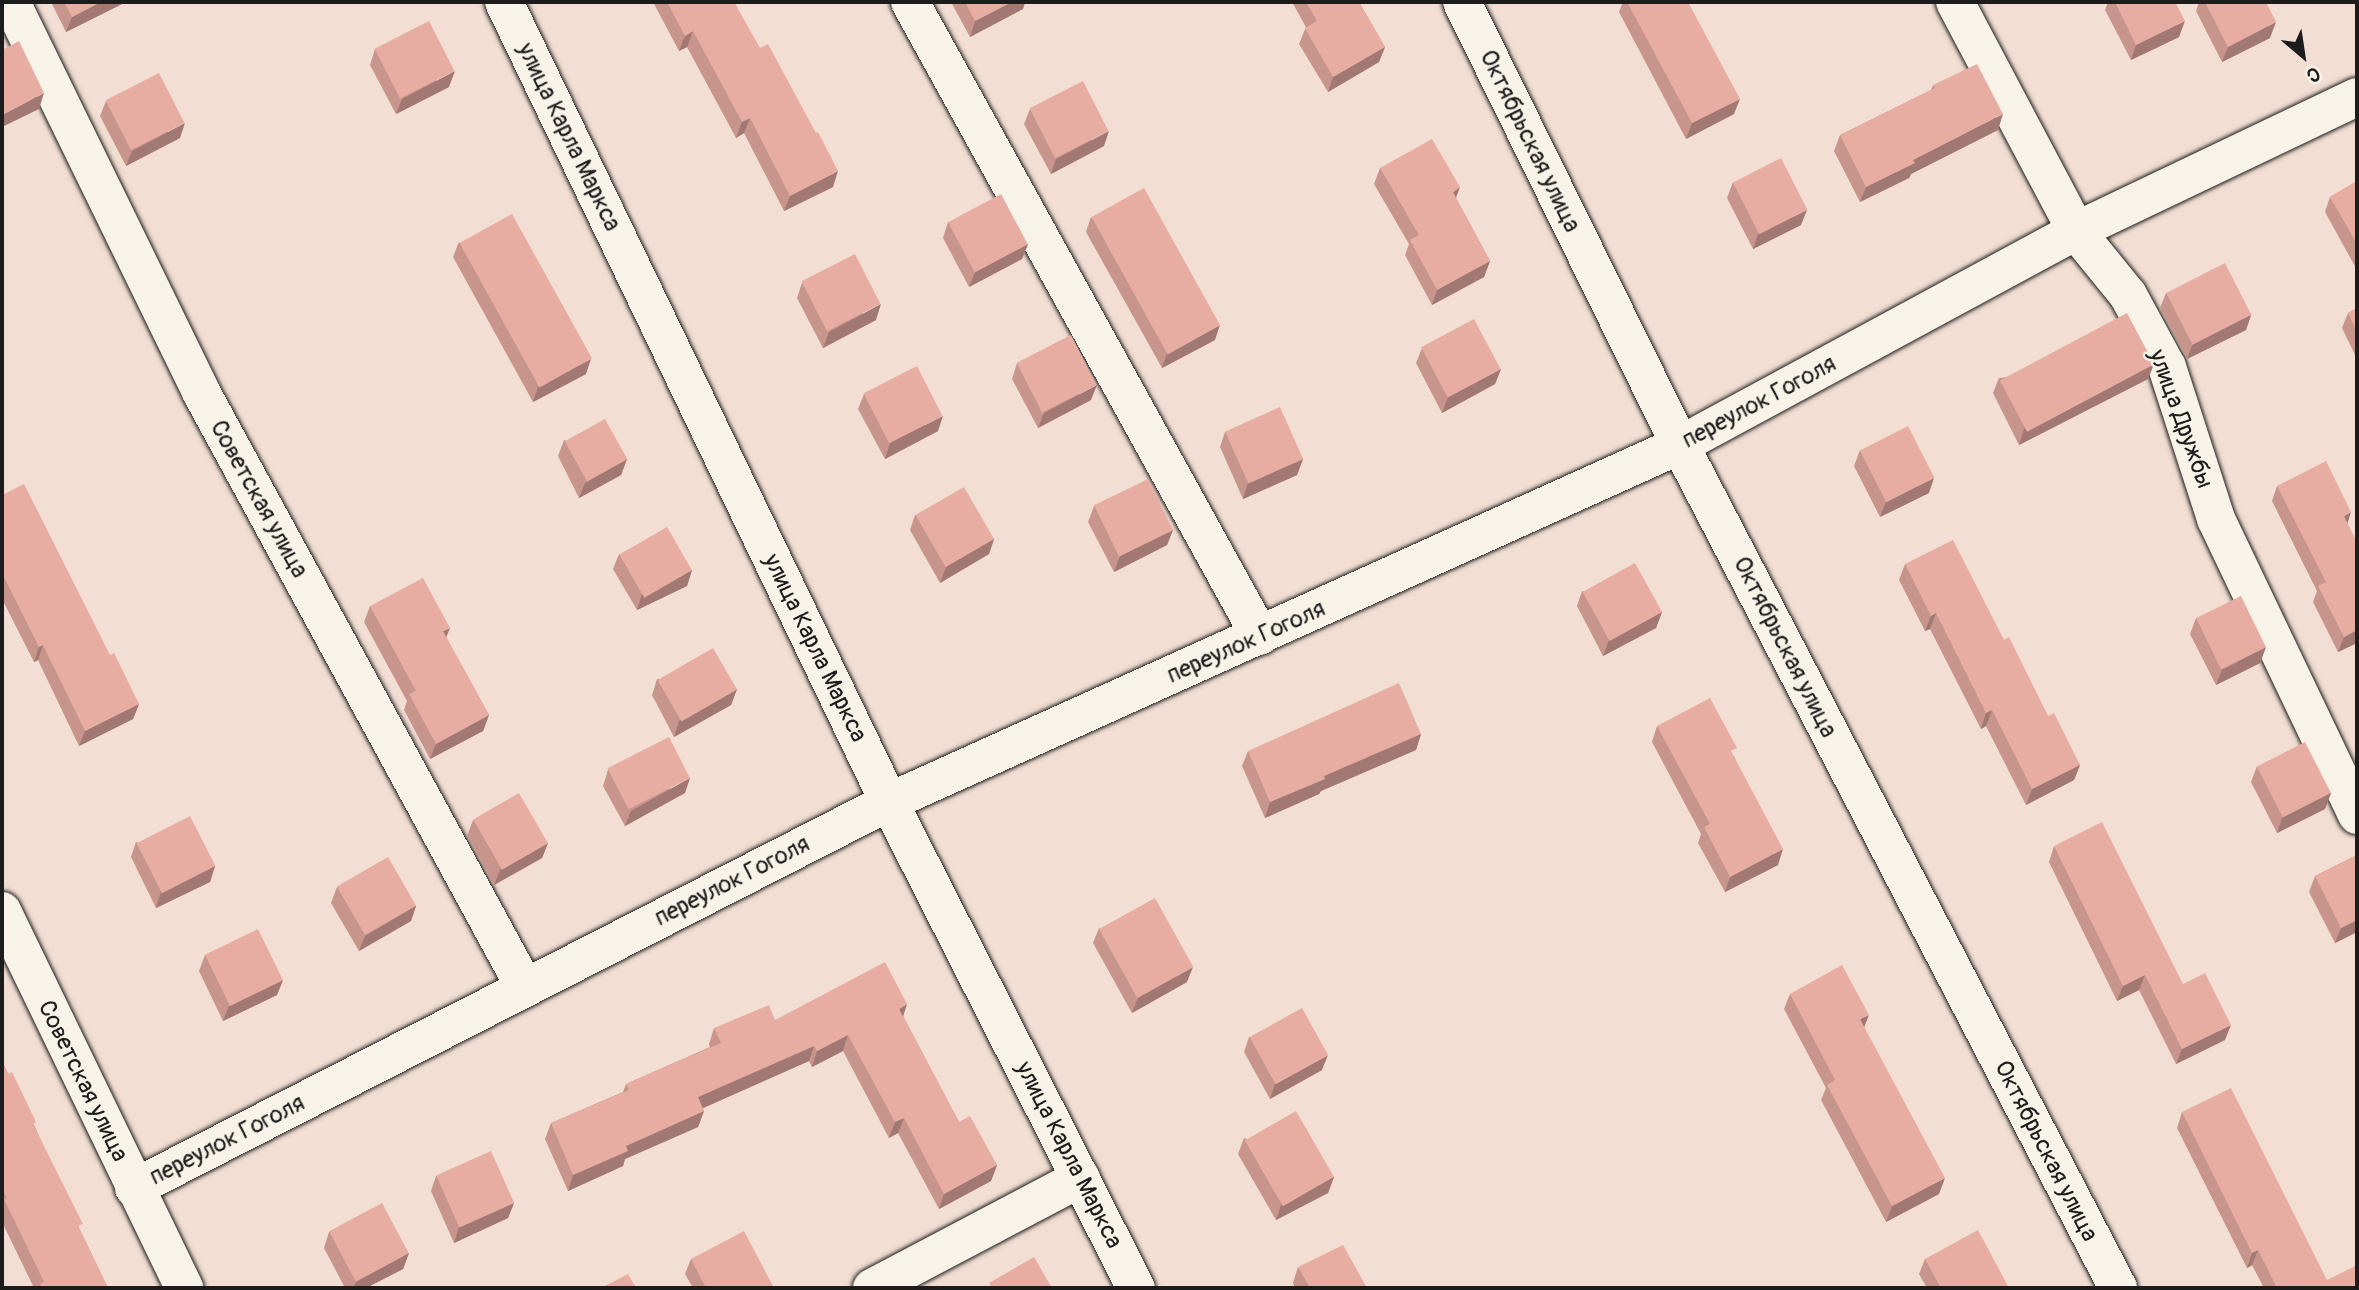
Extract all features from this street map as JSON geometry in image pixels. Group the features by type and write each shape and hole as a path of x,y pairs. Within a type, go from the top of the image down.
{"street":[{"name":"Советская улица","path":"11,2 201,392 524,986"},
{"name":"улица Карла Маркса","path":"504,2 889,802 1136,1288"},
{"path":"910,2 1260,636"},
{"name":"Октябрьская улица","path":"1462,2 1680,445 2118,1288"},
{"name":"улица Дружбы","path":"1955,2 2077,231 2128,295 2167,367 2216,519 2357,815"},
{"name":"переулок Гоголя","path":"134,1188 524,986 889,802 1680,445 2077,231 2357,97"},
{"name":"Советская улица","path":"2,912 184,1288"},
{"path":"872,1288 1081,1178"}],"building":[{"path":"64,2 101,2 72,17"},
{"path":"667,2 734,2 760,48 768,44 838,171 790,196 750,118 742,122 693,31 685,36"},
{"path":"965,2 1012,2 975,21"},
{"path":"1306,2 1359,2 1385,47 1333,77 1305,28 1317,21"},
{"path":"1627,2 1688,2 1740,99 1692,123"},
{"path":"2115,2 2175,2 2185,21 2136,45"},
{"path":"2205,2 2266,2 2276,22 2228,47"},
{"path":"429,21 454,71 400,99 375,49"},
{"path":"19,41 44,93 2,115 2,50"},
{"path":"1977,64 2003,114 1866,187 1840,135"},
{"path":"159,73 184,123 131,150 106,100"},
{"path":"1083,81 1108,131 1055,158 1030,108"},
{"path":"1432,139 1460,187 1453,192 1490,261 1437,290 1410,240 1419,235 1380,168"},
{"path":"1781,158 1807,210 1759,234 1733,183"},
{"path":"2357,181 2357,244 2330,197"},
{"path":"1144,188 1220,325 1168,354 1092,217"},
{"path":"1001,194 1028,244 975,272 948,222"},
{"path":"512,214 592,358 540,387 460,243"},
{"path":"855,254 880,304 827,331 802,281"},
{"path":"2225,263 2251,315 2193,345 2166,293"},
{"path":"2357,308 2357,332 2348,313"},
{"path":"2127,313 2154,364 2027,432 2000,381"},
{"path":"1474,319 1501,369 1448,397 1421,347"},
{"path":"1071,335 1096,385 1042,413 1017,363"},
{"path":"917,366 942,416 889,443 864,393"},
{"path":"1280,407 1303,459 1248,483 1225,431"},
{"path":"605,419 627,459 587,482 565,441"},
{"path":"1908,426 1934,478 1886,502 1860,451"},
{"path":"2326,461 2351,512 2344,516 2357,543 2357,630 2344,637 2318,586 2326,582 2277,486"},
{"path":"1148,479 1173,530 1119,557 1094,505"},
{"path":"24,484 110,655 114,653 139,704 85,731 43,645 39,647 2,573 2,495"},
{"path":"964,487 994,539 946,567 916,515"},
{"path":"667,527 692,570 644,598 619,554"},
{"path":"1953,540 2004,640 2009,637 2048,716 2054,713 2080,765 2032,789 1992,710 1986,713 1936,613 1931,616 1905,564"},
{"path":"1635,563 1662,612 1610,641 1583,592"},
{"path":"423,578 450,628 443,631 489,715 436,744 409,694 416,691 370,606"},
{"path":"2241,596 2266,647 2221,669 2196,618"},
{"path":"713,648 737,690 682,722 658,680"},
{"path":"1399,683 1421,734 1270,802 1248,751"},
{"path":"1710,698 1737,748 1731,751 1783,849 1730,877 1704,827 1710,824 1657,726"},
{"path":"669,737 690,778 628,809 608,768"},
{"path":"2305,742 2331,793 2283,817 2257,767"},
{"path":"519,793 548,843 502,870 473,820"},
{"path":"190,816 215,866 162,893 137,843"},
{"path":"2102,822 2183,984 2205,973 2231,1025 2182,1049 2145,975 2123,986 2054,846"},
{"path":"2357,855 2357,920 2341,928 2315,876"},
{"path":"388,857 416,905 365,935 337,887"},
{"path":"1155,898 1193,967 1137,998 1099,929"},
{"path":"258,929 283,980 230,1006 205,955"},
{"path":"885,962 907,1004 899,1009 959,1122 970,1116 997,1165 944,1194 904,1118 895,1122 848,1035 817,1051 814,1046 698,1097 704,1111 626,1146 628,1151 573,1175 551,1123 629,1090 626,1084 721,1043 714,1028 769,1005 775,1020"},
{"path":"1842,965 1869,1015 1860,1019 1945,1178 1892,1206 1827,1085 1835,1080 1790,994"},
{"path":"1302,1008 1328,1055 1276,1084 1250,1037"},
{"path":"2,1061 8,1074 12,1072 36,1122 33,1124 83,1224 78,1226 108,1288 42,1288 40,1284 44,1282 4,1199 7,1198 2,1188"},
{"path":"2231,1088 2327,1280 2357,1265 2357,1288 2277,1288 2258,1250 2252,1253 2182,1112"},
{"path":"1296,1111 1334,1177 1283,1206 1245,1140"},
{"path":"491,1151 514,1203 459,1227 436,1175"},
{"path":"382,1203 409,1253 356,1281 329,1231"},
{"path":"1978,1230 2009,1288 1941,1288 1925,1259"},
{"path":"744,1231 774,1288 706,1288 691,1259"},
{"path":"1343,1245 1367,1288 1310,1288 1298,1267"},
{"path":"1034,1257 1052,1288 992,1288 989,1283"},
{"path":"628,1274 636,1288 601,1288"}]}
